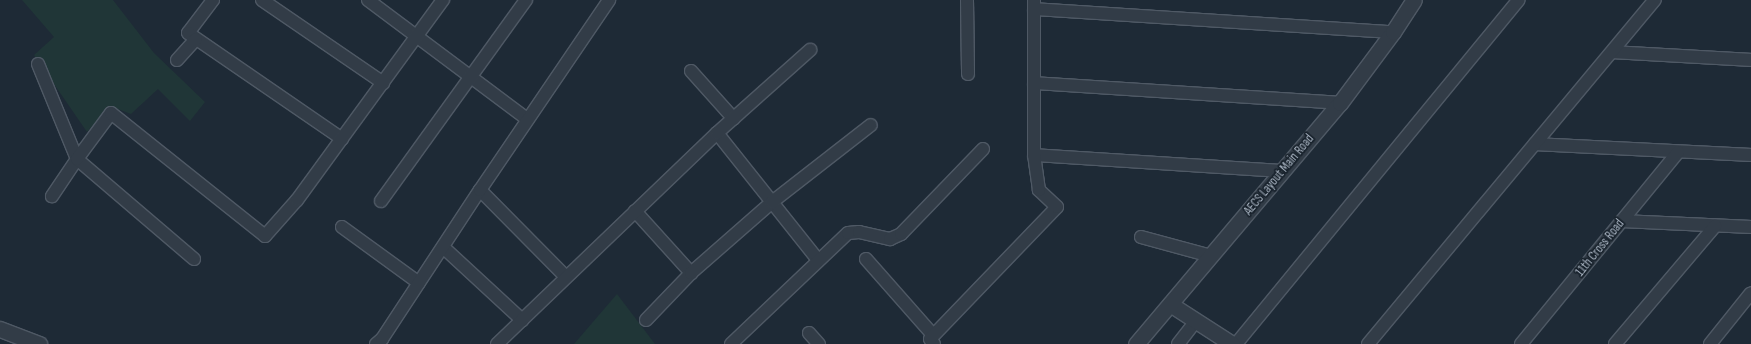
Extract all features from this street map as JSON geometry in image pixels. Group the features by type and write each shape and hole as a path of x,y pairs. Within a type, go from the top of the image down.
{"street":[{"path":"213,0 188,33 342,139"},
{"path":"262,0 383,83"},
{"path":"368,0 527,119"},
{"path":"52,196 111,113 265,236 297,200 443,0"},
{"path":"381,201 526,0"},
{"path":"376,344 382,339 527,119 609,0"},
{"path":"967,0 968,74"},
{"name":"AECS Layout Main Road","path":"1136,344 1340,103 1393,32 1414,0"},
{"path":"1236,344 1520,0"},
{"path":"1368,344 1655,0"},
{"path":"866,259 934,340 1057,207 1039,190 1034,154 1034,4 1393,32"},
{"path":"177,60 196,39"},
{"path":"497,344 734,118 810,50"},
{"path":"1613,52 1751,60"},
{"path":"38,64 77,159 194,259"},
{"path":"691,71 734,118"},
{"path":"1034,83 1340,103"},
{"path":"646,320 691,274 772,202 871,125"},
{"path":"717,134 818,260"},
{"path":"1535,144 1751,156"},
{"path":"731,344 842,238 853,232 890,238 901,234 983,149"},
{"name":"11th Cross Road","path":"1521,344 1678,152"},
{"path":"1034,154 1283,171"},
{"path":"480,190 566,277"},
{"path":"635,211 691,274"},
{"path":"1622,221 1751,227"},
{"path":"1615,344 1715,226"},
{"path":"342,227 419,283"},
{"path":"1141,237 1211,256"},
{"path":"443,247 522,320"},
{"path":"1710,344 1751,293"},
{"path":"1170,304 1232,344"},
{"path":"1178,344 1196,321"},
{"path":"0,329 39,344"},
{"path":"810,333 819,344"}],"green space":[{"path":"22,0 113,0 154,53 205,102 190,121 158,89 131,114 110,106 87,132 34,55 54,37"},
{"path":"617,294 655,344 574,344"}]}
